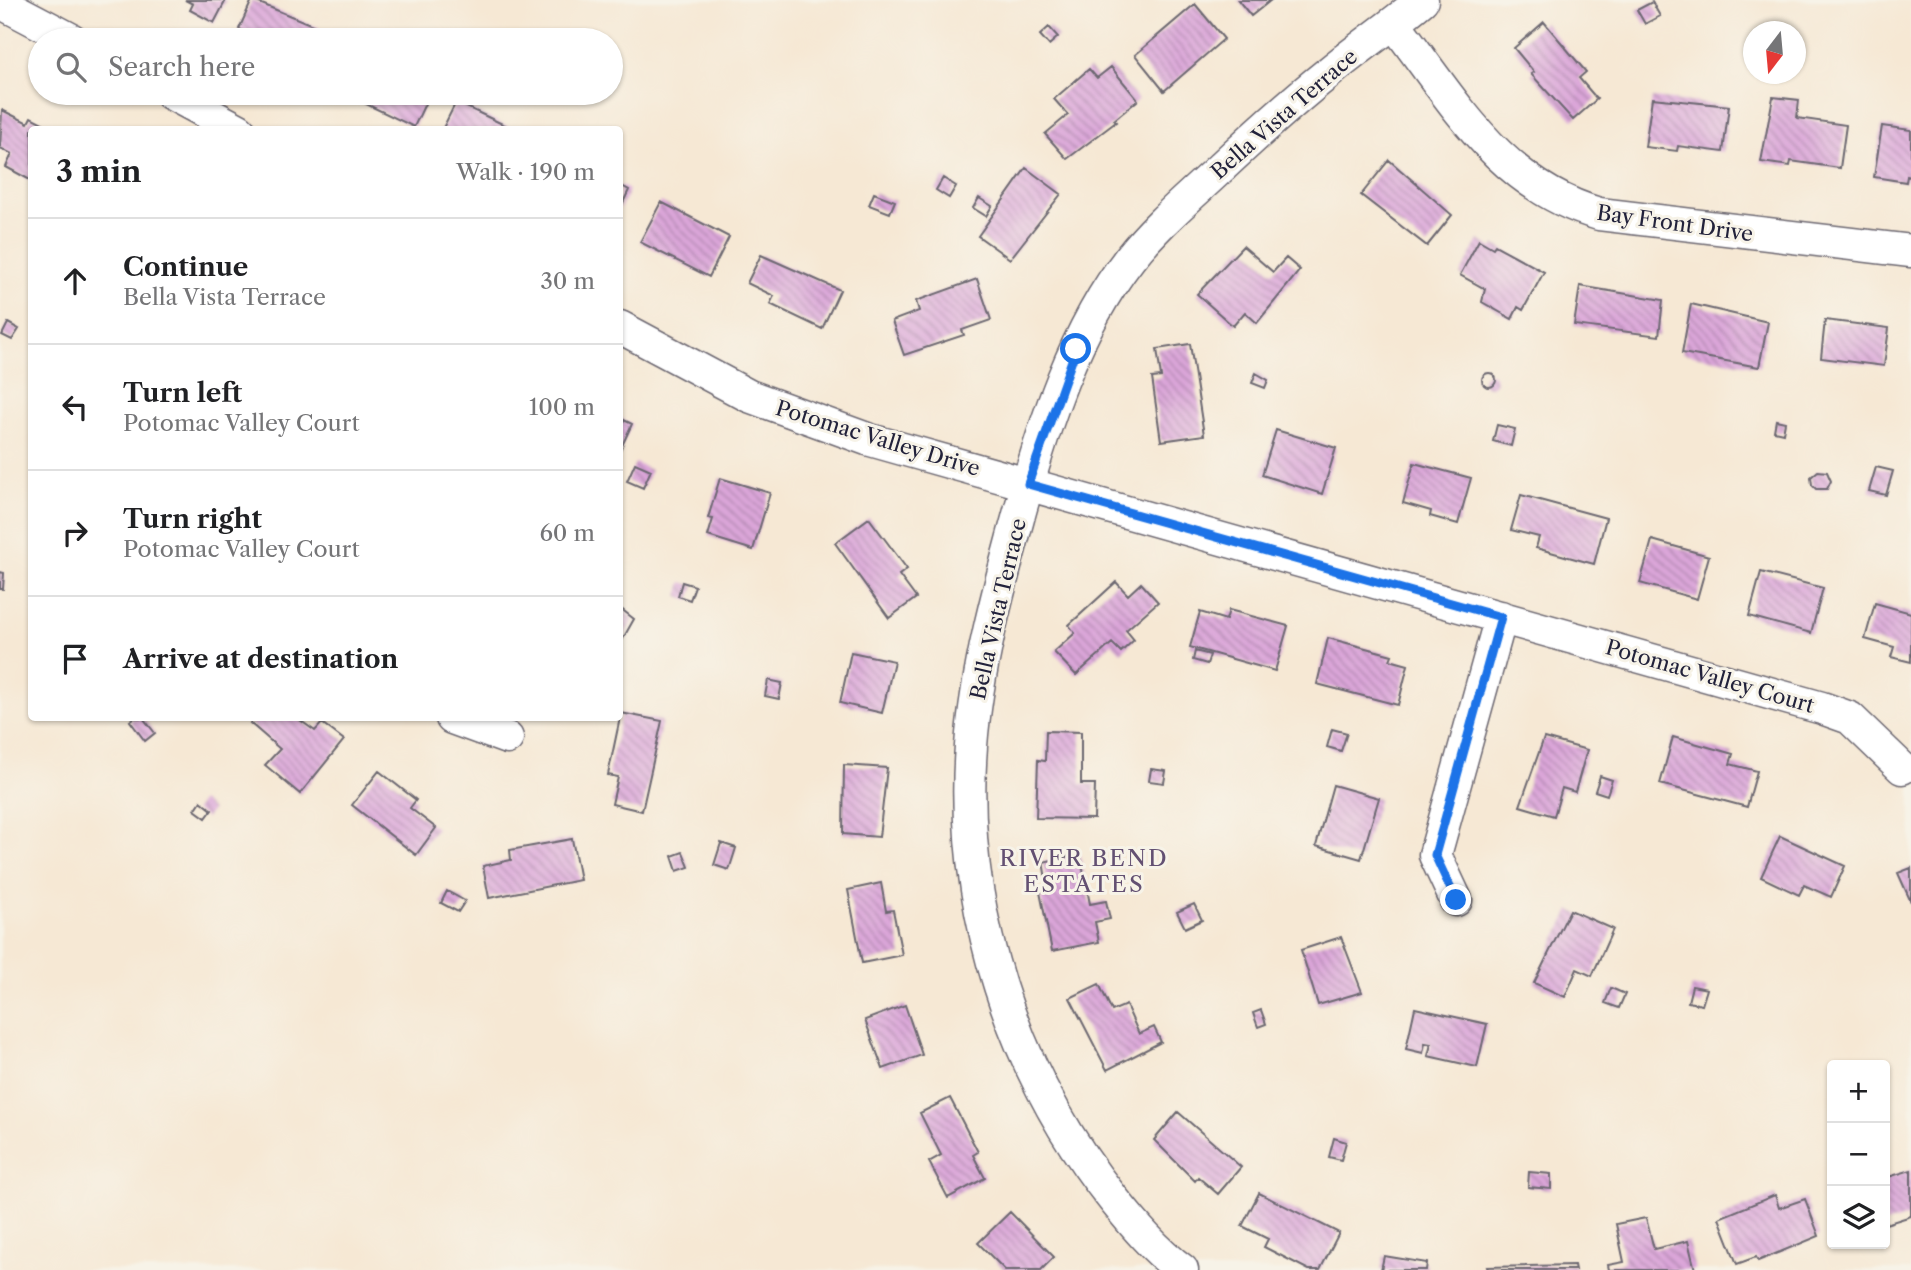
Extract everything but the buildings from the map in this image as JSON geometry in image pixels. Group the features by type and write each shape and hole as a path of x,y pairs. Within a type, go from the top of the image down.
{"street":[{"name":"Bella Vista Terrace","path":"1182,1270 1129,1219 1080,1158 1048,1103 1023,1052 1002,996 976,868 970,793 975,711 988,639 1028,484 1076,349 1130,258 1181,204 1262,129 1329,72 1422,0"},
{"path":"0,2 49,28"},
{"name":"Bay Front Drive","path":"1394,23 1494,152 1536,188 1566,204 1599,214 1911,251"},
{"path":"192,105 232,126"},
{"name":"Potomac Valley Drive","path":"623,329 749,396 806,419 1028,484"},
{"name":"Potomac Valley Court","path":"1028,484 1840,714 1870,734 1902,768"},
{"path":"1456,900 1435,855 1501,617"},
{"path":"460,721 507,738"}],"district":[{"name":"RIVER BEND ESTATES","path":"1084,871"}],"route":[{"path":"1076,349 1028,484 1501,617 1435,855 1456,900"}]}
